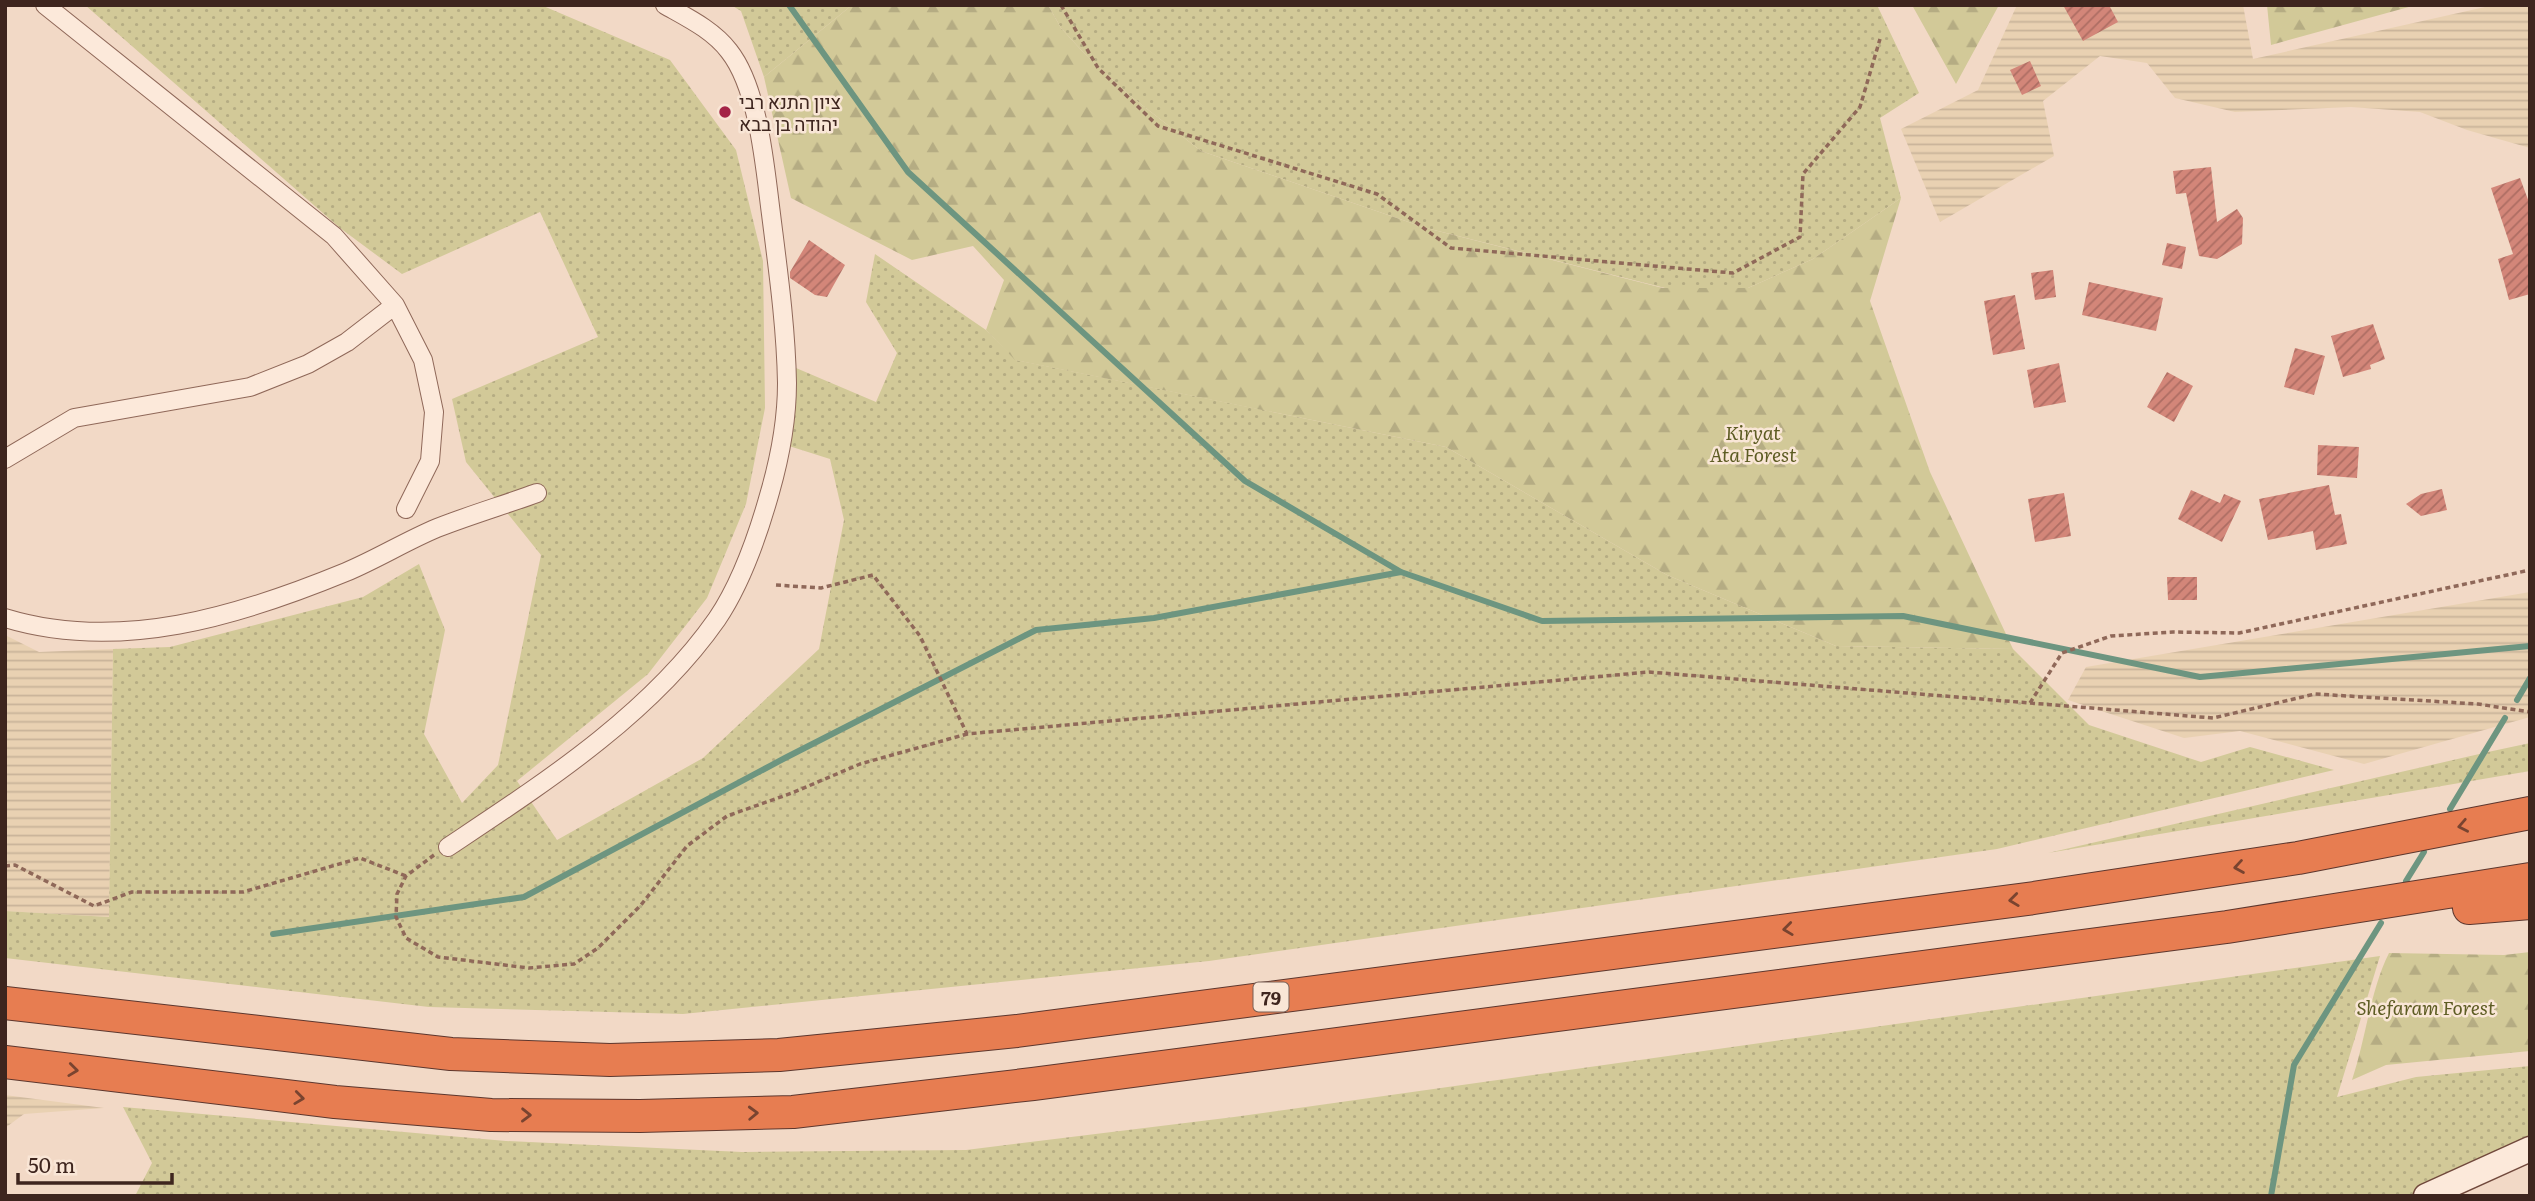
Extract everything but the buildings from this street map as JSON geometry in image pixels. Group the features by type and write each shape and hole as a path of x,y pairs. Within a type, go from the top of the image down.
{"highway":[{"name":"79","path":"5,1003 451,1054 610,1060 779,1055 1017,1031 2034,898 2298,858 2530,813"},
{"path":"5,1062 335,1102 491,1115 640,1116 793,1112 1033,1084 2227,927 2530,879"},
{"path":"2227,927 2530,903"}],"street":[{"path":"45,5 334,236 395,305 423,360 434,412 430,461 406,509"},
{"path":"448,847 523,797 619,723 685,659 718,617 758,536 781,452 787,384 776,258 761,136 749,93 730,52 711,33 665,5"},
{"path":"5,459 74,418 250,387 308,364 347,342 395,305"},
{"path":"5,618 29,626 107,634 188,624 262,605 348,571 437,528 537,494"},
{"path":"2426,1196 2530,1149"}],"path":[{"path":"1061,5 1098,68 1157,126 1377,194 1451,248 1733,273 1800,237 1803,174 1860,107 1880,39"},
{"path":"2030,703 2062,653 2111,636 2173,632 2239,633 2530,570"},
{"path":"776,585 821,588 873,575 920,636 967,734"},
{"path":"448,847 406,876 397,894 396,917 406,938 438,957 529,968 574,964 598,948 641,905 687,846 727,816 792,793 860,764 967,734 1649,672 2213,718 2315,694 2478,704 2530,712"},
{"path":"5,866 15,865 94,906 132,892 243,892 360,858 406,876"}],"shaded area":[{"path":"2017,5 2243,5 2253,59 2494,5 2530,5 2530,148 2467,130 2420,112 2351,107 2235,112 2175,98 2147,63 2100,56 2043,101 2054,156 1940,222 1901,129 1978,90"},
{"path":"2530,592 2530,717 2364,764 2240,731 2184,738 2068,700 2086,667"},
{"path":"5,635 39,652 113,649 109,917 5,911"},
{"path":"5,1095 104,1108 24,1114 5,1128"}],"green space":[{"path":"85,5 541,5 670,60 736,150 763,261 765,408 746,504 707,598 648,674 517,781 557,840 703,758 819,649 844,520 830,459 789,446 796,368 876,402 897,353 866,302 875,254 986,330 1016,360 1446,447 1667,575 1836,646 2013,649 2089,725 2201,762 2250,747 2334,770 1997,849 1209,961 683,1014 429,1007 5,958 5,911 109,917 113,649 170,647 363,597 419,564 445,630 424,734 462,803 498,765 541,555 466,462 452,399 598,337 540,212 402,274 340,228"},
{"path":"731,5 852,5 764,77 741,11"},
{"name":"Kiryat Ata Forest","path":"852,5 1048,5 1061,28 1082,51 1128,94 1201,151 1426,228 1663,288 1748,288 1813,259 1901,198 1870,301 1930,472 2013,649 1836,646 1667,575 1446,447 1015,360 986,330 1004,280 973,246 912,260 791,198 764,77"},
{"path":"1048,5 1877,5 1919,93 1880,118 1901,198 1813,259 1748,288 1665,288 1426,228 1201,151 1128,94 1082,51 1061,28"},
{"path":"1912,5 1999,5 1956,84"},
{"path":"2267,5 2416,5 2271,45"},
{"path":"2530,743 2530,771 2048,853 2488,752"},
{"name":"Shefaram Forest","path":"2530,952 2530,1051 2386,1065 2352,1080 2377,983 2389,953 2504,955"},
{"path":"2380,956 2337,1097 2416,1077 2530,1066 2530,1138 2472,1162 2411,1196 135,1196 152,1163 123,1107 506,1141 742,1152 966,1150 1234,1117"}],"waterway":[{"path":"789,5 908,172 1245,481 1401,572 1542,621 1903,616 2200,677 2530,646"},
{"path":"273,934 524,897 785,758 1036,630 1154,618 1401,572"},
{"path":"2517,700 2530,678"},
{"path":"2450,809 2505,718"},
{"path":"2406,881 2424,852"},
{"path":"2271,1196 2294,1065 2381,923"}],"place":[{"name":"ציון התנא רבי יהודה בן בבא","path":"725,112"}]}
